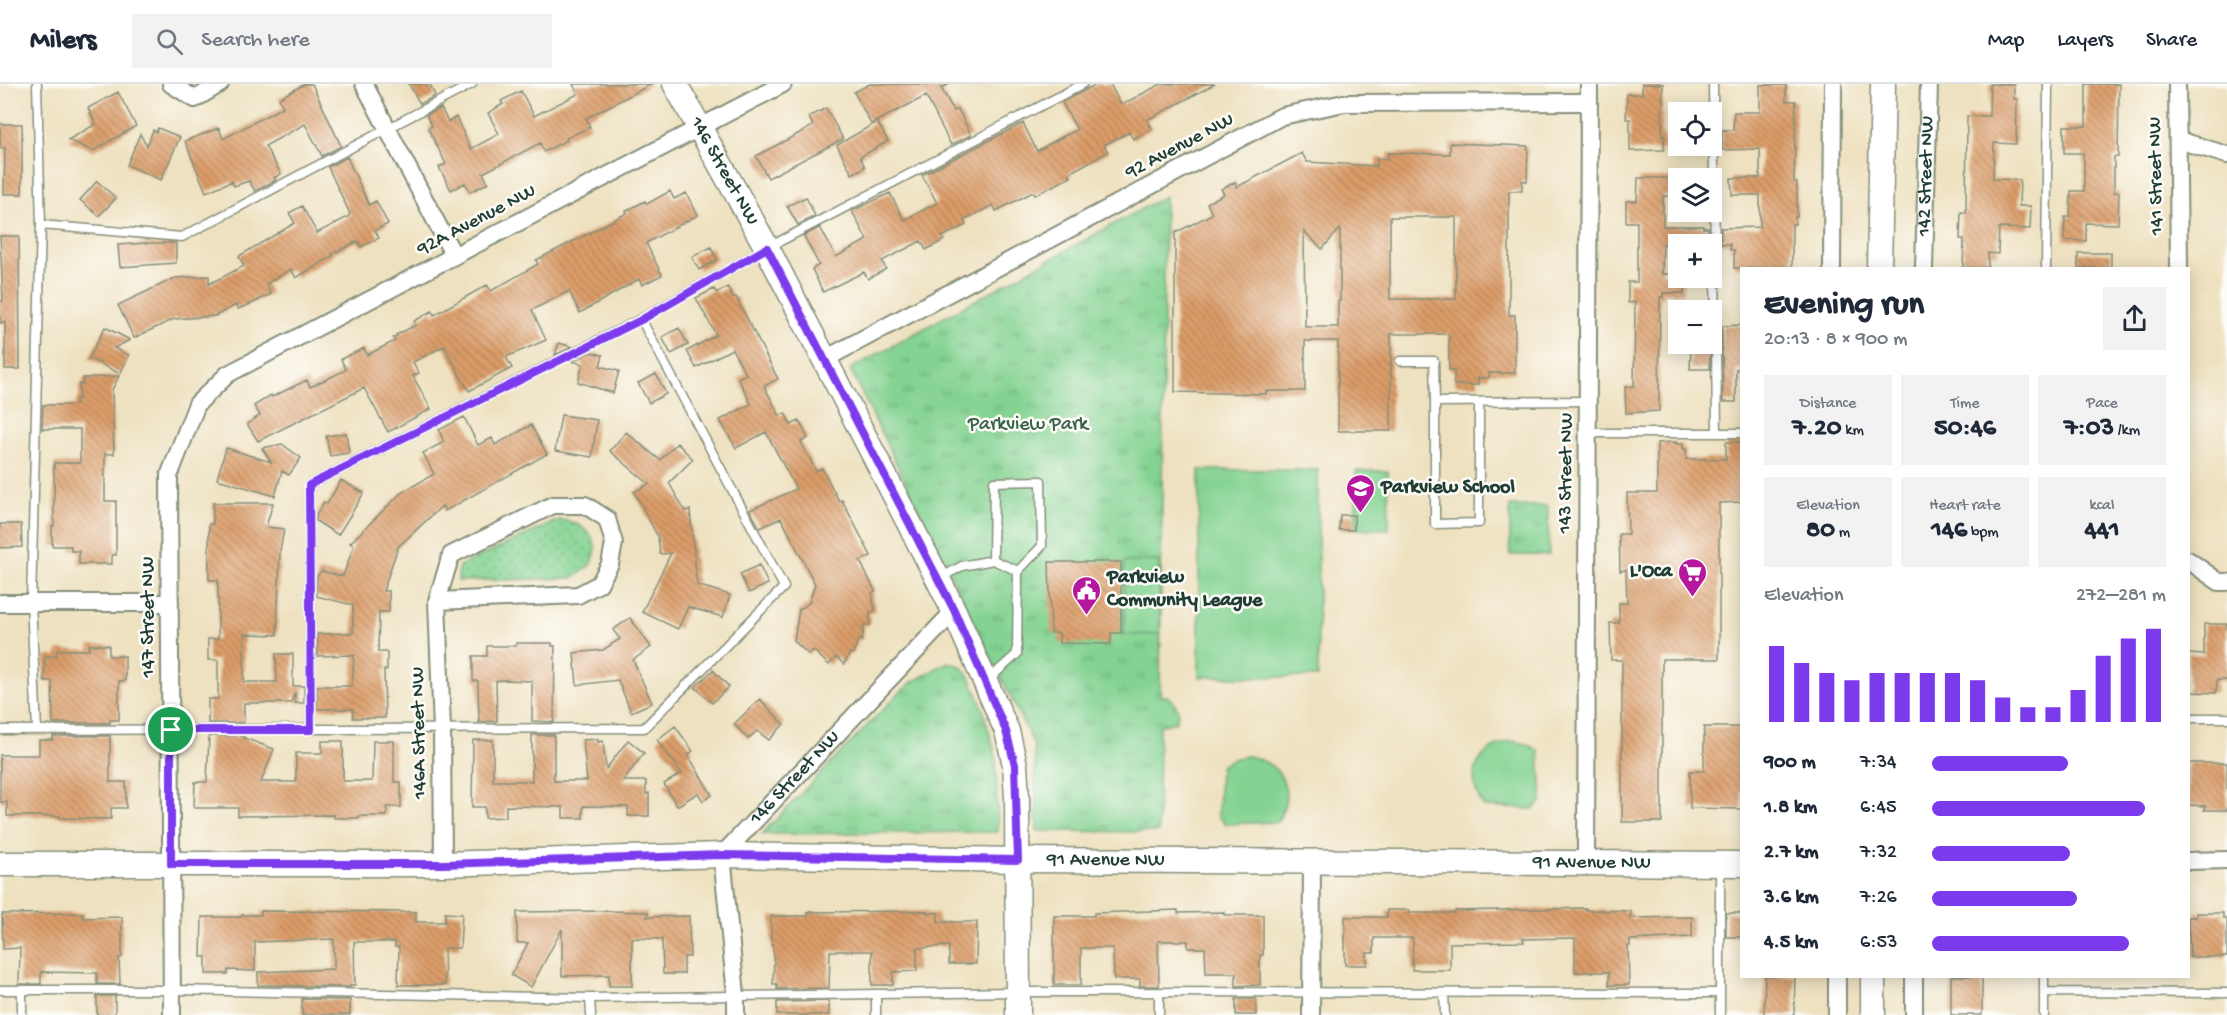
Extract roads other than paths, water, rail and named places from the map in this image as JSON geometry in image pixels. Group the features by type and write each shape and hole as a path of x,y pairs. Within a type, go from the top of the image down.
{"street":[{"path":"171,84 195,99 220,84"},
{"path":"364,84 454,256"},
{"name":"146 Street NW","path":"675,84 767,248 954,610 1006,731 1015,765 1018,860 1018,1004"},
{"name":"92A Avenue NW","path":"197,404 228,374 783,84"},
{"name":"143 Street NW","path":"1586,863 1589,84"},
{"path":"1832,267 1833,84"},
{"path":"1879,267 1883,84"},
{"name":"142 Street NW","path":"1924,267 1929,84"},
{"name":"141 Street NW","path":"2177,84 2179,267"},
{"name":"92 Avenue NW","path":"825,359 1282,116 1344,103 1589,102"},
{"path":"2178,141 2227,155"},
{"name":"147 Street NW","path":"172,1015 169,476 197,404"},
{"name":"146A Street NW","path":"437,601 579,596 599,584 610,564 614,543 607,519 585,505 553,505 451,555 437,601 442,730 443,864"},
{"path":"2190,561 2219,582 2227,582"},
{"path":"0,603 170,603"},
{"name":"146 Street NW","path":"722,855 954,610"},
{"path":"722,855 736,1015"},
{"name":"91 Avenue NW","path":"0,864 443,864 722,855 1018,860 1731,864"},
{"path":"2190,861 2227,860"},
{"path":"1311,1015 1312,862"},
{"path":"1837,978 1837,1015"},
{"path":"1874,978 1874,1015"},
{"path":"1914,978 1914,1015"}],"lane":[{"path":"37,84 41,225 31,603 37,730"},
{"path":"41,225 182,237 472,84"},
{"path":"311,730 309,485 641,320 767,248 1083,84"},
{"path":"1713,84 1717,433"},
{"path":"2046,267 2048,84"},
{"path":"0,730 644,728 784,587 641,320"},
{"path":"1400,361 1434,361 1435,524 1479,523 1479,403"},
{"path":"1435,402 1589,401"},
{"path":"1588,434 1740,433"},
{"path":"985,682 1017,654 1018,571 1042,546 1041,481 994,482 993,560"},
{"path":"938,579 962,566 993,560 1018,571"},
{"path":"2190,718 2227,718"},
{"path":"1720,1015 1731,864"},
{"path":"2044,978 2044,1015"},
{"path":"0,990 172,990 590,998 876,994 1018,1004 1159,993 1720,993"},
{"path":"22,990 22,1015"},
{"path":"2044,992 2227,993"},
{"path":"1159,993 1159,1015"},
{"path":"1444,993 1445,1015"},
{"path":"876,994 876,1015"},
{"path":"590,998 591,1015"}],"place":[{"name":"Parkview School","path":"1360,514"},
{"name":"L'Oca","path":"1693,598"},
{"name":"Parkview Community League","path":"1086,616"}],"park label":[{"name":"Parkview Park","path":"1028,425"}]}
